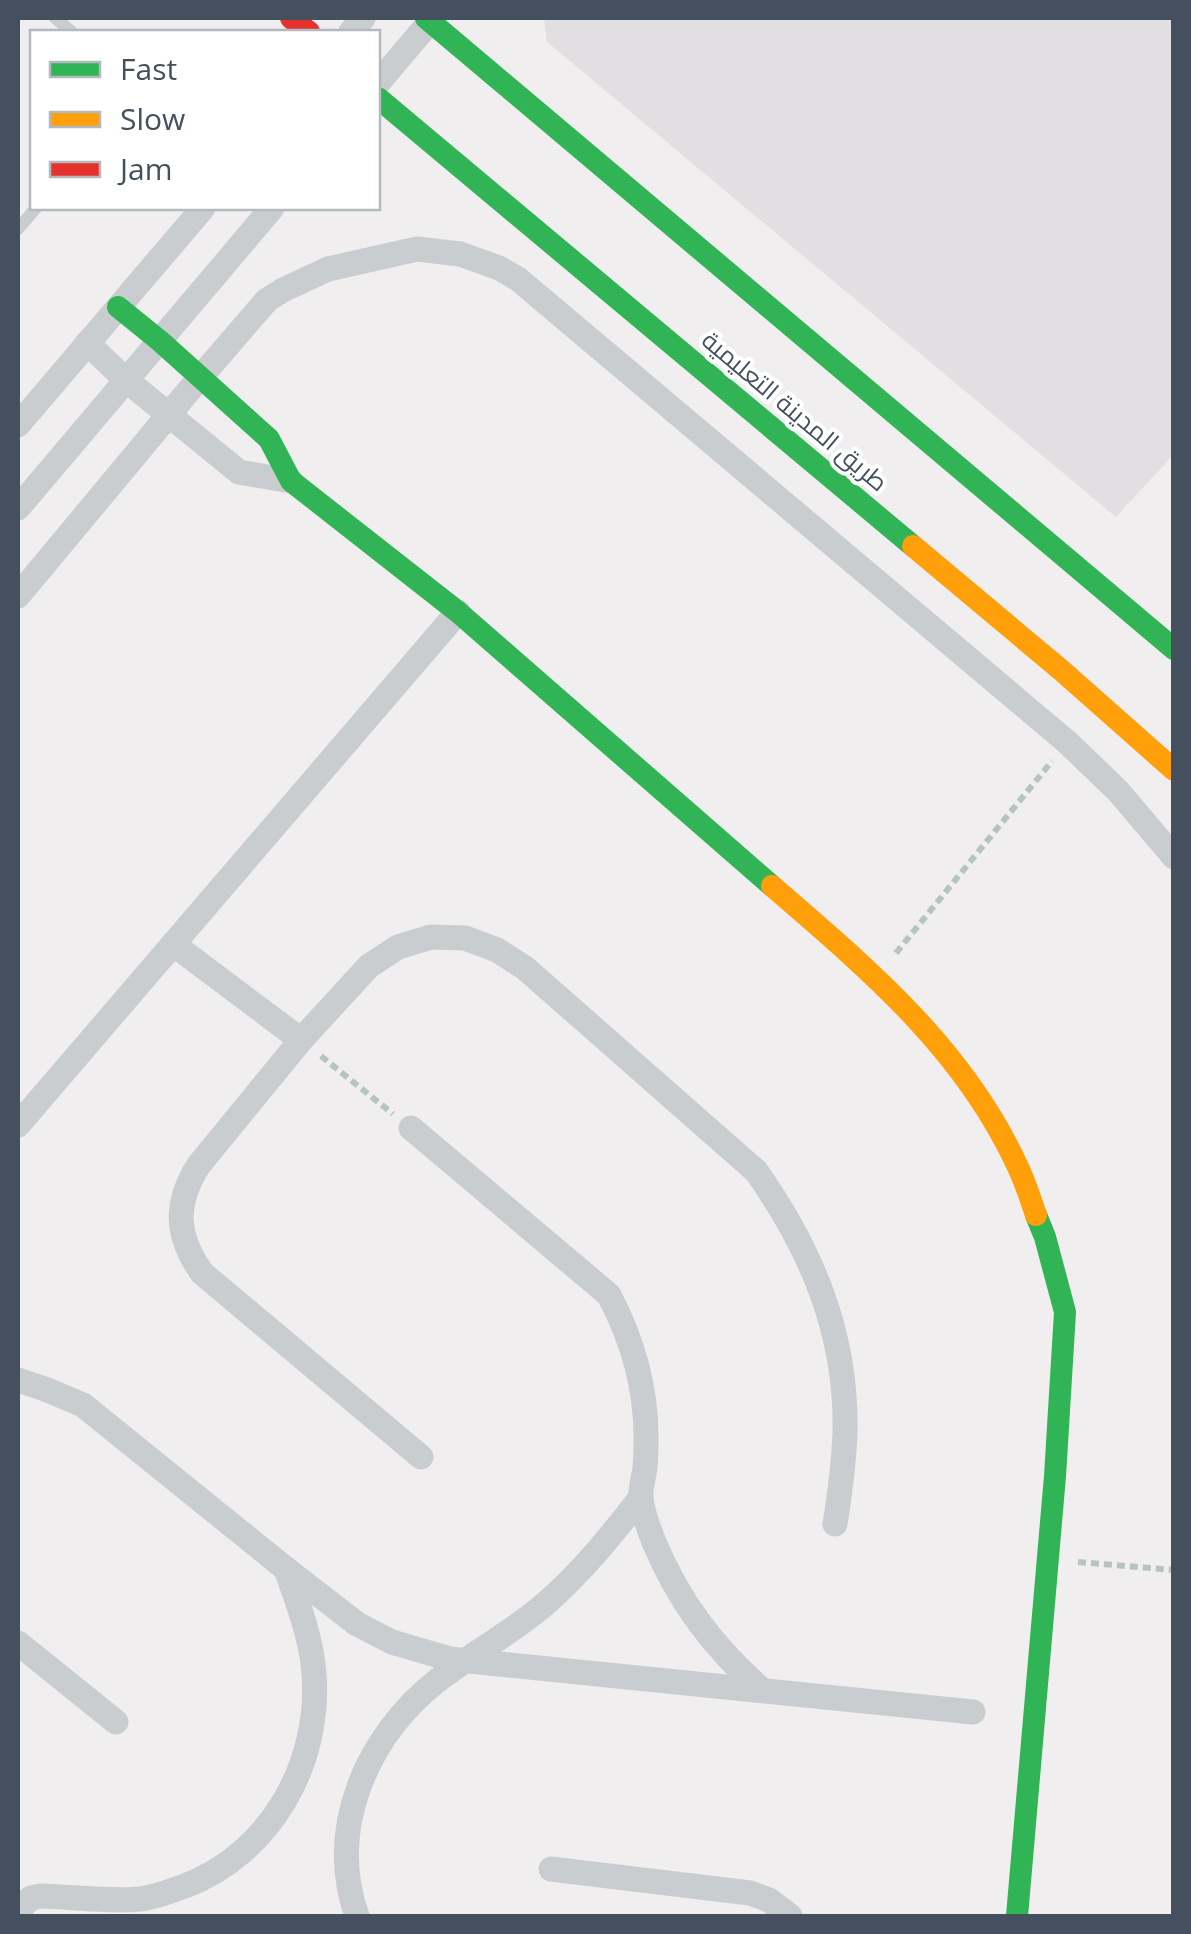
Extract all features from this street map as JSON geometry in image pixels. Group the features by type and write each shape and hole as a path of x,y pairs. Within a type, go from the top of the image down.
{"street":[{"path":"380,80 430,19 1174,648"},
{"name":"طريق المدينة التعليمية","path":"380,100 1061,670 1174,770"},
{"path":"18,425 201,210"},
{"path":"18,508 270,210"},
{"path":"18,596 268,300 328,269 417,249 449,252 480,260 518,279 1067,742 1118,791 1174,857"},
{"path":"118,307 269,439 292,481 458,612 877,978 931,1034 978,1096 1017,1164 1046,1237 1065,1312 1056,1476 1017,1916"},
{"path":"87,343 126,380 240,472 292,481"},
{"path":"18,1125 458,612"},
{"path":"422,1458 202,1273 191,1258 180,1220 188,1182 198,1166 301,1040 370,966 398,947 431,937 465,938 497,950 525,968 756,1171 782,1208 822,1292 842,1383 845,1428 835,1524"},
{"path":"174,944 301,1040"},
{"path":"411,1128 609,1295 631,1344 644,1401 645,1465 640,1497 651,1534 685,1604 720,1650 762,1690"},
{"path":"18,1380 84,1405 286,1569 358,1624 392,1642 465,1661 973,1712"},
{"path":"357,1916 346,1849 352,1806 366,1765 380,1742 404,1711 438,1680 506,1635 580,1572 640,1497"},
{"path":"19,1906 41,1896 141,1899 170,1892 224,1866 267,1828 296,1781 308,1741 314,1700 310,1645 286,1569"},
{"path":"18,1643 116,1722"},
{"path":"552,1869 750,1893 790,1916"}],"lane":[{"path":"18,229 34,210"}],"path":[{"path":"877,978 1067,742"},
{"path":"301,1040 411,1128"},
{"path":"1047,1560 1174,1570"}],"shaded area":[{"path":"544,18 1173,18 1173,455 1116,517 547,42"}],"traffic: fast":[{"path":"426,18 1174,649"},
{"path":"380,100 913,546"},
{"path":"118,307 269,439 291,481 458,612 772,886"},
{"path":"1017,1916 1055,1476 1065,1312 1036,1215"}],"traffic: slow":[{"path":"913,546 1174,770"},
{"path":"772,886 877,979 941,1047 995,1123 1020,1171 1036,1215"}],"traffic: jam":[{"path":"291,18 306,30"}]}
